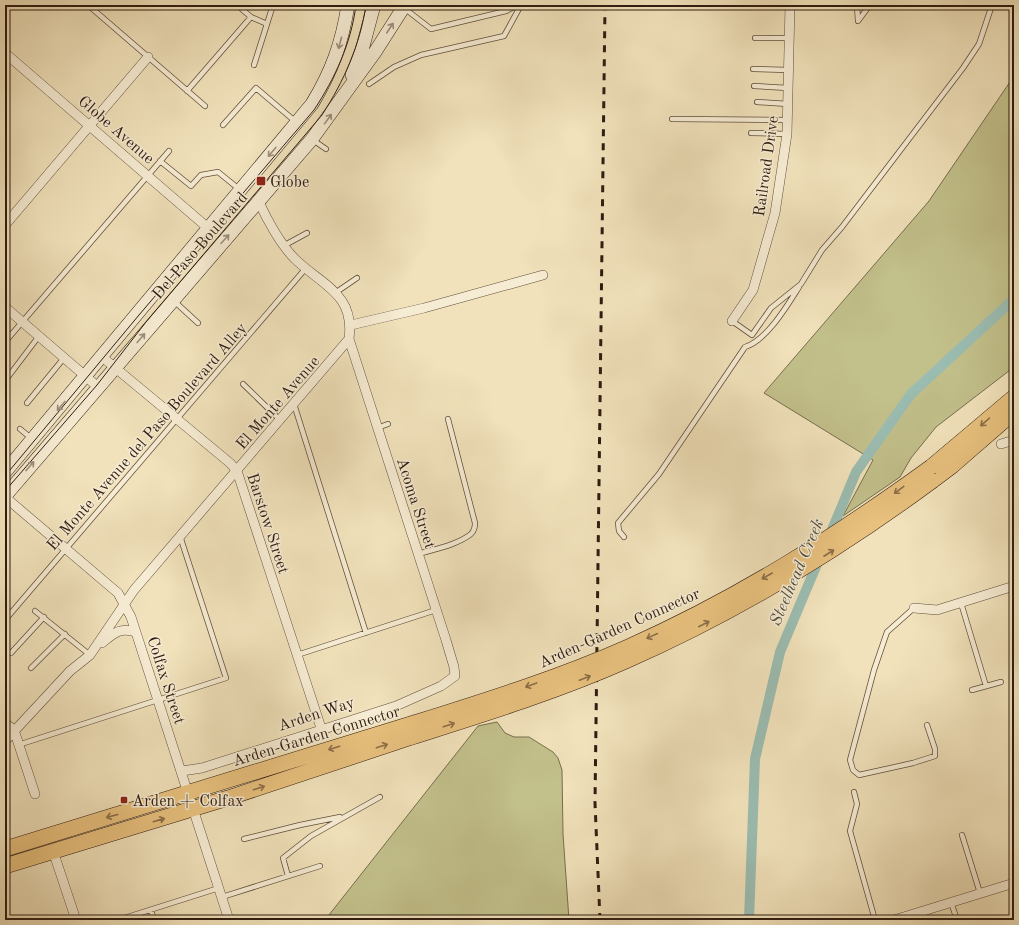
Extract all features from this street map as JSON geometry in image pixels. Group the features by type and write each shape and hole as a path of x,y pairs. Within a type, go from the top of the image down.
{"main road":[{"name":"Del Paso Boulevard","path":"5,472 312,104 334,63 341,42 348,5"},
{"path":"344,94 362,50 374,5"},
{"name":"Del Paso Boulevard","path":"5,496 312,139 375,52 404,7"},
{"name":"Arden-Garden Connector","path":"190,793 412,731 565,686 625,662 704,624 807,567 861,532 931,474 1014,397"},
{"name":"Arden-Garden Connector","path":"931,474 952,466 1014,412"},
{"name":"Arden-Garden Connector","path":"195,809 412,731"},
{"path":"5,849 190,793"},
{"path":"5,866 195,809"}],"street":[{"name":"Railroad Drive","path":"732,321 754,290 775,213 787,134 790,5"},
{"name":"Globe Avenue","path":"5,53 208,228"},
{"path":"5,225 148,57"},
{"path":"259,202 295,259 335,293 344,303 351,325 349,339"},
{"path":"351,325 424,308 543,275"},
{"path":"5,307 86,375 98,387"},
{"name":"El Monte Avenue","path":"92,652 125,604 180,536 349,339"},
{"name":"Acoma Street","path":"349,339 454,667 454,676"},
{"name":"Barstow Street","path":"101,356 178,419 237,471 322,730"},
{"path":"1001,444 1014,440"},
{"name":"Colfax Street","path":"5,496 112,588 125,604 136,632 190,793 229,920"},
{"path":"914,608 937,610 1014,586"},
{"name":"El Monte Avenue","path":"5,741 70,671 116,630 136,632"},
{"name":"Arden Way","path":"182,771 202,768 409,701 441,686 454,676"},
{"path":"5,722 14,730 35,794"},
{"path":"53,851 76,920"},
{"path":"894,920 1014,883"}],"lane":[{"path":"88,5 205,106"},
{"path":"237,5 251,17 267,24"},
{"path":"254,65 273,5"},
{"path":"404,7 431,30 506,11 517,5"},
{"path":"368,84 394,67 421,55 504,36 521,5"},
{"path":"857,5 858,21 870,5"},
{"path":"624,538 619,531 618,524 659,474 745,347 760,338 774,322 801,284 822,250 842,227 963,68 979,44 992,5"},
{"path":"187,91 251,17"},
{"path":"755,38 790,38"},
{"path":"753,70 789,70"},
{"path":"754,86 788,88"},
{"path":"223,125 256,88 297,123"},
{"path":"757,102 788,104"},
{"path":"672,119 787,120"},
{"path":"751,133 787,134"},
{"path":"312,139 326,149"},
{"path":"5,342 169,152"},
{"path":"160,161 191,186 201,175 218,172 240,189"},
{"path":"285,245 307,234"},
{"name":"El Monte Avenue del Paso Boulevard Alley","path":"5,620 306,268"},
{"path":"335,293 357,278"},
{"path":"732,321 752,335 771,308 801,284"},
{"path":"173,300 198,323"},
{"path":"5,381 39,336"},
{"path":"27,403 64,358"},
{"path":"243,384 280,420"},
{"path":"294,404 366,632"},
{"path":"418,554 450,544 472,534 475,528 469,495 448,419"},
{"path":"377,428 388,424"},
{"path":"20,429 32,440"},
{"path":"18,745 226,678 180,536"},
{"path":"961,603 986,686"},
{"path":"914,608 887,632 874,670 850,760 853,770 859,775 913,763 935,756 935,749 927,725"},
{"path":"297,655 436,610"},
{"path":"35,611 92,652"},
{"path":"11,653 44,617"},
{"path":"31,668 65,634"},
{"path":"972,690 1001,682"},
{"path":"854,792 857,804 850,831 875,920"},
{"path":"288,876 283,858 311,836 380,797"},
{"path":"244,840 300,825 344,816"},
{"path":"962,835 980,893"},
{"path":"118,920 151,910 288,876 320,866"},
{"path":"951,902 957,920"},
{"path":"151,910 154,920"}],"shaded area":[{"path":"1014,76 1014,367 936,427 911,458 900,477 843,516 873,460 764,393 929,201"},
{"path":"497,722 505,733 514,737 529,737 553,752 558,758 562,770 563,834 569,920 325,920 478,726"}],"waterway":[{"name":"Steelhead Creek","path":"829,537 856,472 911,394 1014,299"},
{"name":"Steelhead Creek","path":"749,920 755,759 780,652 820,557"}],"tram line":[{"path":"5,476 139,315 314,110 329,86 341,60 354,19 356,5"},
{"path":"5,491 97,385 146,322 322,115 344,76 350,62 360,34 366,5"}],"railway":[{"path":"600,920 595,803 605,5"}],"place":[{"name":"Globe","path":"261,181"},
{"name":"Arden + Colfax","path":"124,800"}]}
